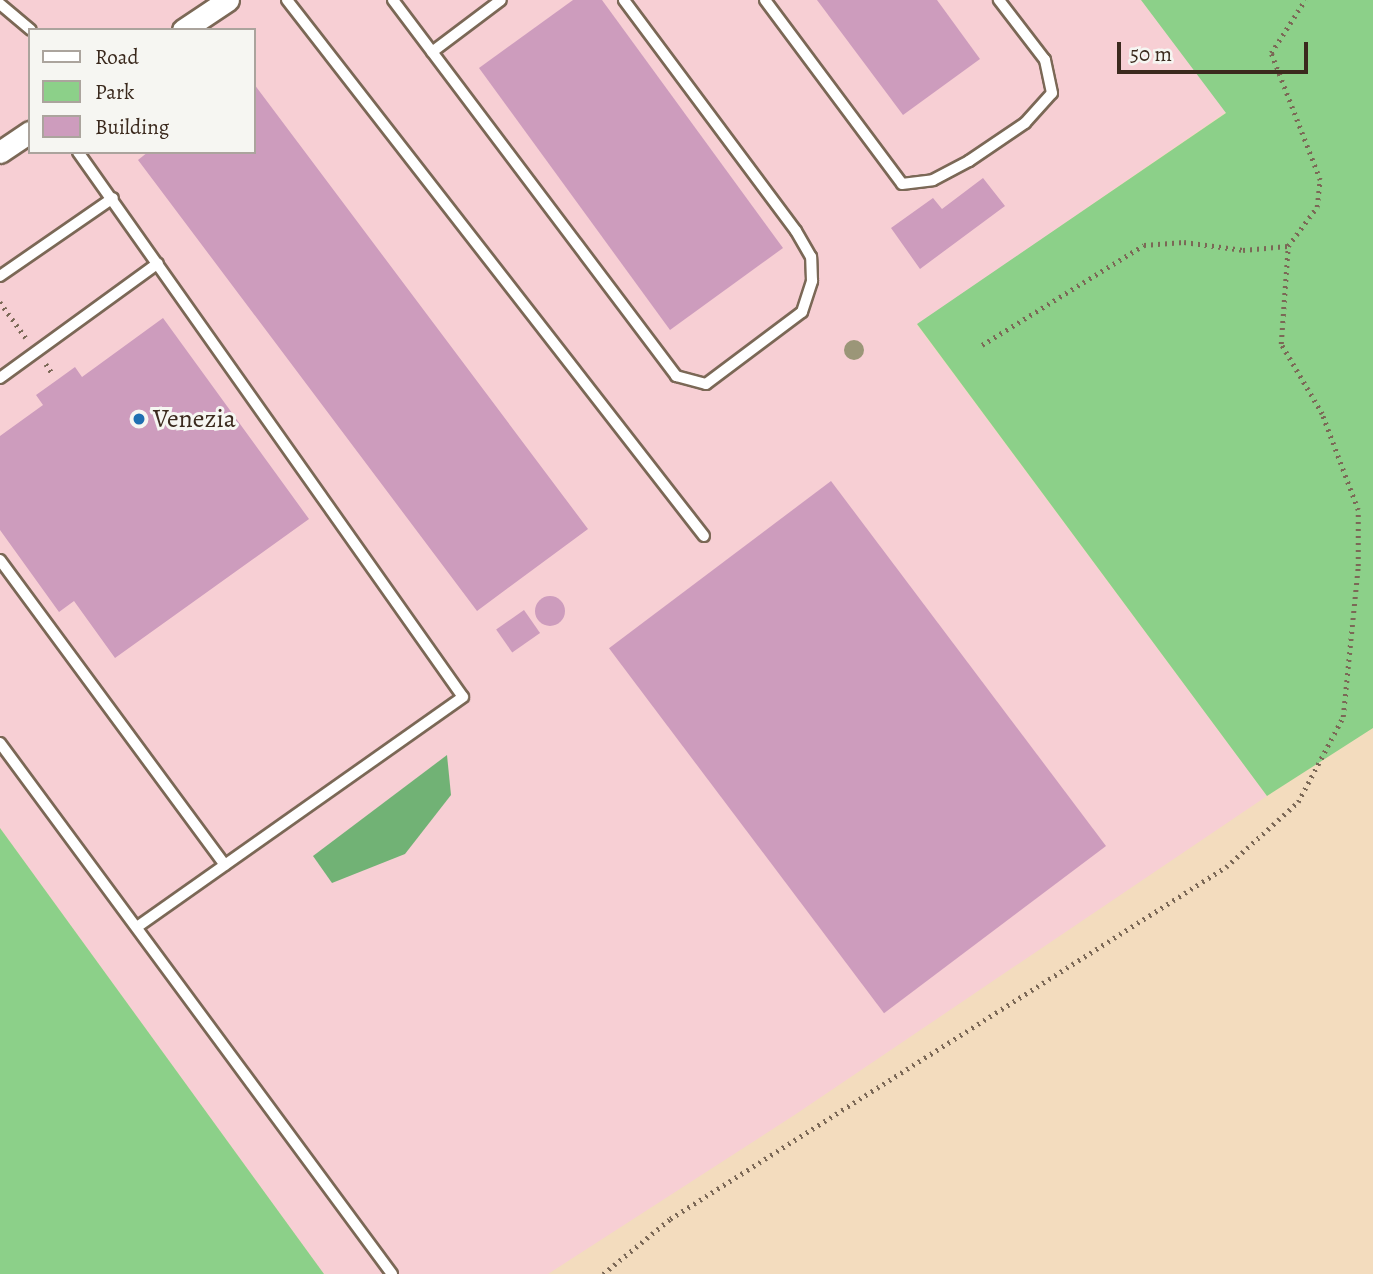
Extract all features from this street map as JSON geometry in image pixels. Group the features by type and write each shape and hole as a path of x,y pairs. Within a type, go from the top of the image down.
{"street":[{"path":"186,28 228,0"},
{"path":"0,152 28,133"}],"lane":[{"path":"287,0 704,536"},
{"path":"393,0 676,376 706,384 802,312 812,281 811,257 796,231 624,0"},
{"path":"432,52 501,0"},
{"path":"765,0 902,184 933,180 969,161 1025,123 1052,93 1045,60 999,0"},
{"path":"0,4 29,28"},
{"path":"80,154 463,697 138,926"},
{"path":"0,276 113,198"},
{"path":"0,378 158,263"},
{"path":"0,560 225,865"},
{"path":"0,743 138,926 392,1274"}],"path":[{"path":"603,1274 670,1219 1226,867 1298,802 1342,717 1358,566 1358,510 1322,414 1281,344 1288,246 1317,207 1320,180 1270,53 1305,0"},
{"path":"982,345 1144,245 1184,242 1243,250 1288,246"}],"shaded area":[{"path":"0,0 1141,0 1226,112 917,325 1267,796 796,1114 548,1274 324,1274 0,828"}],"green space":[{"path":"1141,0 1373,0 1373,728 1267,796 917,324 1226,113"},
{"path":"447,755 451,795 405,854 332,883 313,856"},
{"path":"0,828 324,1274 0,1274"}],"building":[{"path":"573,0 602,0 783,248 670,330 479,68"},
{"path":"817,0 937,0 980,59 903,115"},
{"path":"256,87 588,529 477,611 138,160 146,154 256,154"},
{"path":"983,178 1005,206 920,269 891,228 933,198 942,209"},
{"path":"163,318 309,519 115,658 74,601 59,612 0,530 0,436 43,405 36,395 75,367 82,377"},
{"path":"831,481 1106,846 884,1013 609,648"},
{"path":"550,596 561,600 565,611 561,622 550,626 539,622 535,611 539,600"},
{"path":"524,610 540,633 512,652 496,630"}],"place":[{"name":"Venezia","path":"139,419"}]}
